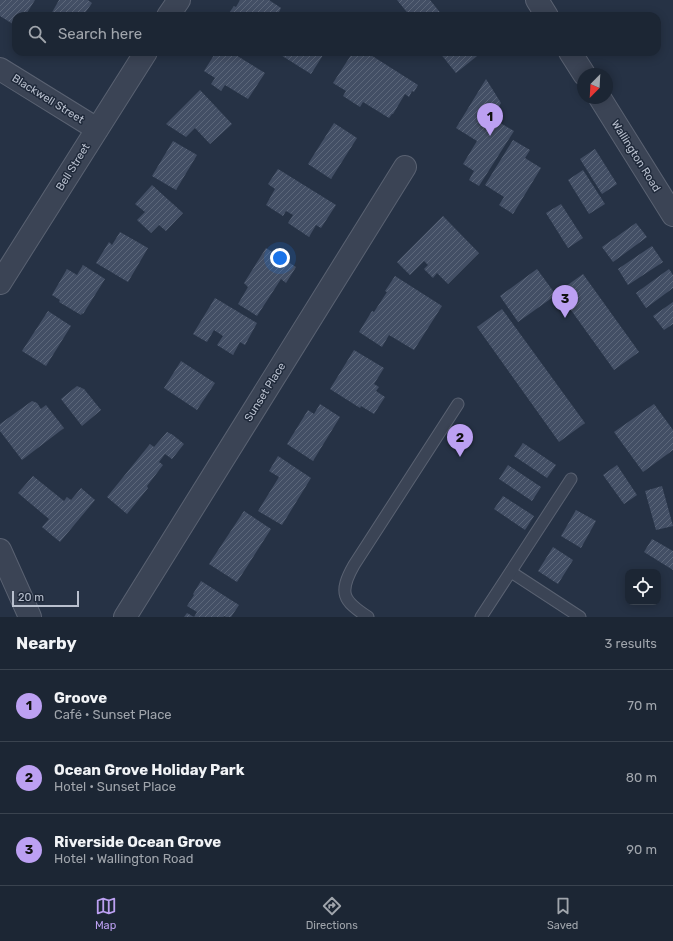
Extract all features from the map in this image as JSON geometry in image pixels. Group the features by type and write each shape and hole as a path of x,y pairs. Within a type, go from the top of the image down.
{"street":[{"path":"171,12 179,0"},
{"path":"537,0 544,12"},
{"name":"Bell Street","path":"0,283 143,56"},
{"path":"573,56 580,68"},
{"name":"Blackwell Street","path":"0,68 97,129"},
{"name":"Wallington Road","path":"604,104 673,215"},
{"name":"Sunset Place","path":"125,617 405,167"},
{"path":"0,550 30,617"}],"lane":[{"path":"368,617 349,602 345,584 347,577 458,404"},
{"path":"482,617 571,480"},
{"path":"511,572 580,617"}],"building":[{"path":"0,0 35,0 28,12 12,12 12,24 0,16"},
{"path":"59,0 88,0 92,3 86,12 52,12"},
{"path":"240,0 269,0 281,8 279,12 230,12 234,6 236,7"},
{"path":"397,0 430,0 440,12 407,12"},
{"path":"213,56 237,56 265,73 248,99 225,85 221,91 211,84 215,78 204,71"},
{"path":"282,56 322,56 311,74"},
{"path":"350,56 372,56 418,85 409,97 405,94 389,118 363,102 360,107 343,96 346,91 333,83"},
{"path":"442,56 477,56 456,73"},
{"path":"486,79 501,103 492,118 514,131 479,186 469,180 474,171 463,164 477,141 456,128"},
{"path":"200,90 232,124 210,144 195,128 186,137 166,124"},
{"path":"334,123 357,138 331,179 308,164"},
{"path":"513,140 530,150 525,158 541,168 513,214 499,205 504,197 485,185"},
{"path":"173,141 197,155 176,190 152,176"},
{"path":"595,149 617,184 602,194 580,159"},
{"path":"278,169 336,205 321,228 316,225 309,237 288,223 293,215 286,211 283,216 266,205 275,189 268,184"},
{"path":"583,170 605,204 589,214 568,180"},
{"path":"152,185 183,213 166,231 159,225 151,233 137,220 145,212 135,204"},
{"path":"561,204 583,238 568,248 546,213"},
{"path":"443,216 479,253 448,284 437,273 433,278 424,269 428,265 424,261 410,275 397,262"},
{"path":"636,223 647,237 613,262 602,247"},
{"path":"120,232 148,248 128,282 96,263 109,242 112,245"},
{"path":"652,246 663,262 628,285 618,269"},
{"path":"266,248 296,267 286,283 281,279 257,316 238,304 248,287 244,283"},
{"path":"83,265 105,279 81,315 59,302 60,300 52,295 67,269 77,275"},
{"path":"537,269 556,295 518,322 500,296"},
{"path":"669,269 673,275 673,288 646,308 636,293"},
{"path":"583,274 639,352 614,370 558,292"},
{"path":"395,276 442,306 414,350 389,335 382,347 359,332 372,311 374,312 387,292 385,291"},
{"path":"215,298 257,323 245,345 240,342 233,355 217,345 223,336 214,330 207,342 193,334"},
{"path":"673,302 673,324 664,330 653,316"},
{"path":"502,309 585,423 559,442 477,327"},
{"path":"48,311 71,326 46,366 22,351"},
{"path":"354,350 384,368 374,384 379,387 376,391 385,397 374,414 361,406 360,408 330,389"},
{"path":"181,361 215,383 197,410 164,388"},
{"path":"77,386 84,389 101,410 82,426 61,399"},
{"path":"32,401 37,403 41,409 46,405 64,428 22,460 0,431 0,424"},
{"path":"320,404 340,417 313,461 287,444 308,410 314,414"},
{"path":"654,404 673,430 673,450 643,472 614,432"},
{"path":"167,432 184,444 172,459 165,454 159,462 163,465 147,486 148,488 127,514 107,497 150,444 154,447"},
{"path":"523,443 556,465 547,478 514,456"},
{"path":"278,456 311,478 282,525 258,511 279,477 269,471"},
{"path":"508,465 541,487 532,501 499,479"},
{"path":"617,465 637,495 624,504 603,475"},
{"path":"33,476 64,501 67,497 71,500 81,488 95,500 60,542 42,527 49,519 18,493"},
{"path":"662,486 673,526 656,530 645,491"},
{"path":"503,496 534,516 525,530 494,509"},
{"path":"576,510 596,521 581,548 561,536"},
{"path":"244,511 271,529 237,582 209,564"},
{"path":"652,539 673,551 673,570 644,552"},
{"path":"553,547 573,560 558,584 538,571"},
{"path":"201,581 239,605 231,617 194,617 197,612 187,606"},
{"path":"187,613 194,617 184,617"}],"place":[{"name":"Groove","path":"490,136"},
{"name":"Riverside Ocean Grove","path":"565,318"},
{"name":"Ocean Grove Holiday Park","path":"460,457"}]}
